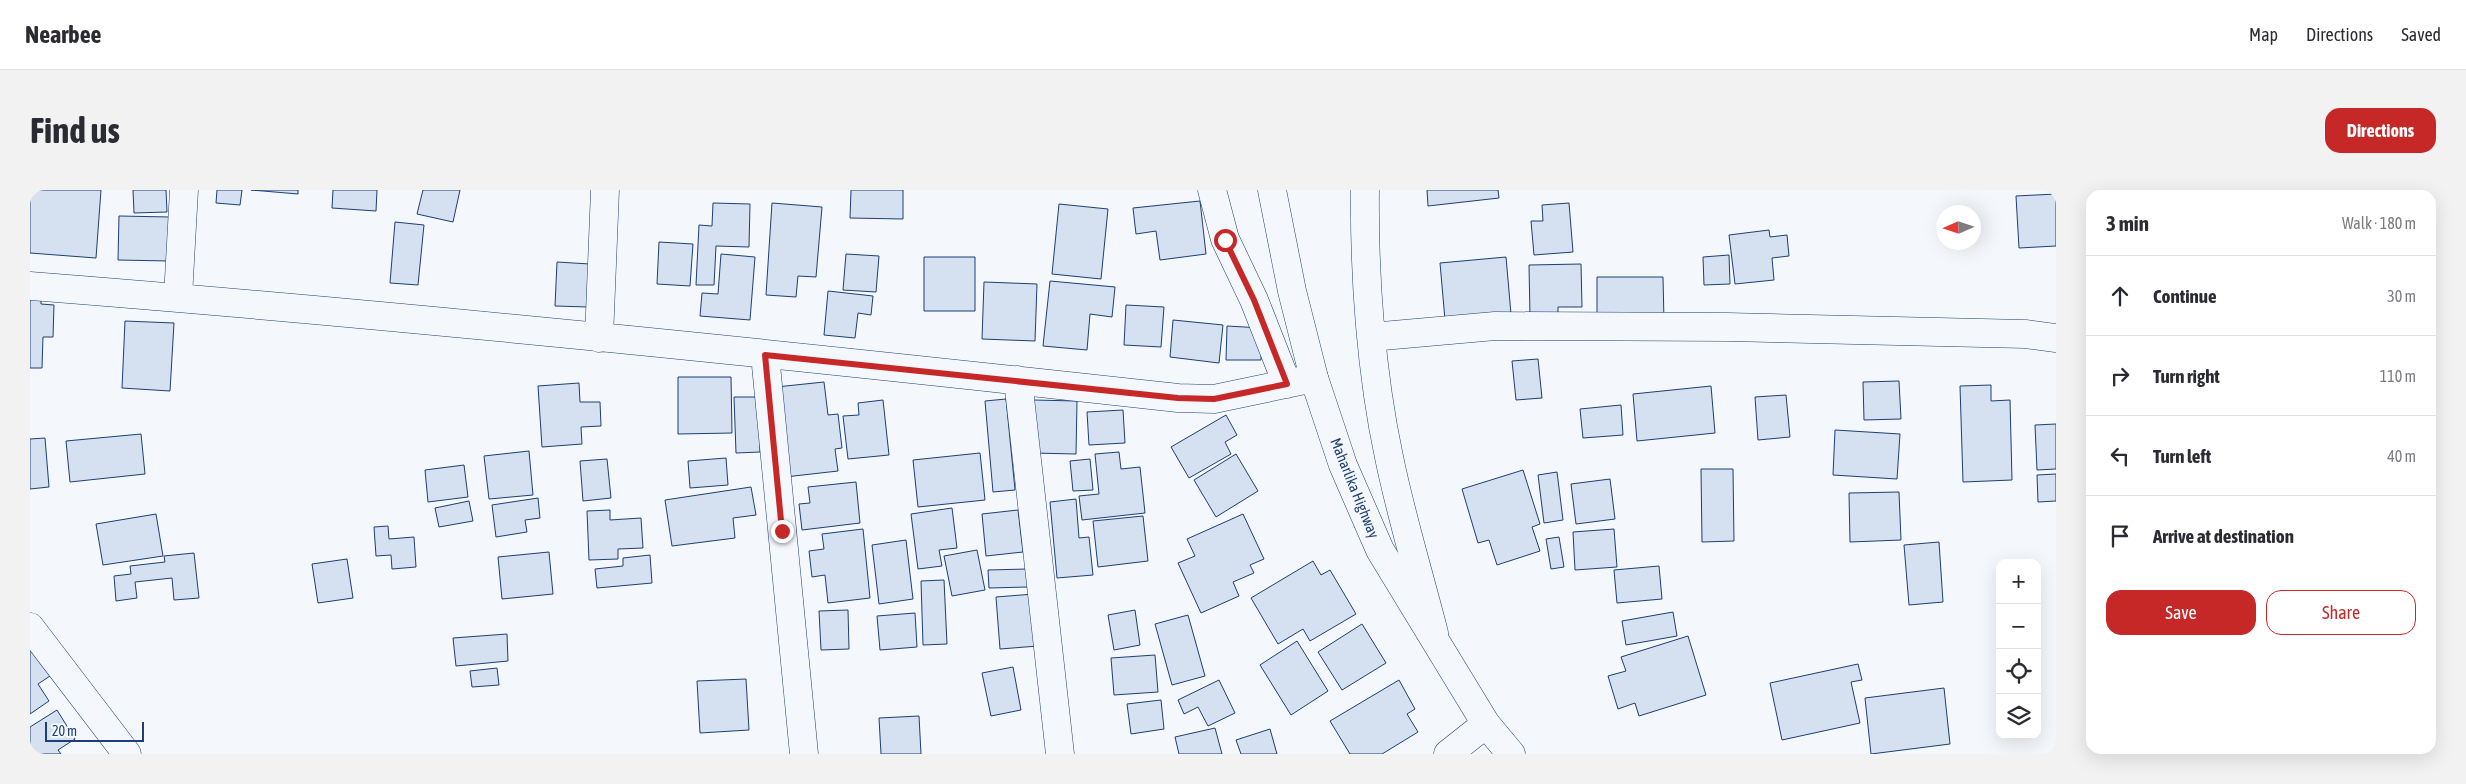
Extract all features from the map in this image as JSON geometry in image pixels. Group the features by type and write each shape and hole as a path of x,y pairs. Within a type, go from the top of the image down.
{"main road":[{"path":"178,298 184,190"},
{"path":"599,338 605,190"},
{"path":"1212,190 1225,240 1254,300 1287,384"},
{"name":"Maharlika Highway","path":"1272,190 1292,291 1314,378 1344,465 1380,550 1486,724 1511,754"},
{"path":"1365,190 1364,226 1371,337 1388,456 1436,642"},
{"path":"30,286 178,298 599,338 1187,398 1214,399 1314,378"},
{"path":"1371,337 1429,330 1504,326 1728,327 2025,334 2056,338"},
{"path":"765,355 804,754"},
{"path":"1018,380 1060,754"},
{"path":"30,627 126,754"},
{"path":"1448,754 1486,724"}],"building":[{"path":"30,190 101,190 96,258 30,253"},
{"path":"133,190 166,190 167,212 134,213"},
{"path":"217,190 242,190 240,205 216,203"},
{"path":"251,190 298,190 298,194"},
{"path":"333,190 377,190 376,211 332,208"},
{"path":"423,190 460,190 453,222 417,214"},
{"path":"851,190 903,190 903,219 850,218"},
{"path":"1427,190 1498,190 1499,198 1428,206"},
{"path":"2056,194 2056,246 2019,248 2016,196"},
{"path":"1200,201 1206,254 1160,260 1156,231 1136,234 1133,208"},
{"path":"713,203 750,204 749,247 716,246 714,285 696,285 699,225 712,226"},
{"path":"772,203 822,207 816,277 798,276 796,297 766,295"},
{"path":"1569,203 1573,252 1534,255 1531,221 1543,221 1542,205"},
{"path":"1059,204 1108,209 1101,279 1052,274"},
{"path":"119,216 170,217 169,261 118,260"},
{"path":"395,222 424,225 418,285 390,283"},
{"path":"1769,230 1770,237 1787,235 1789,256 1772,258 1774,280 1735,284 1729,235"},
{"path":"659,242 693,244 690,286 657,284"},
{"path":"721,254 755,257 750,320 700,316 702,293 718,294"},
{"path":"846,254 879,256 876,292 843,290"},
{"path":"1729,255 1730,284 1704,285 1703,257"},
{"path":"924,257 975,257 975,311 924,311"},
{"path":"1506,257 1511,314 1445,320 1440,263"},
{"path":"557,262 590,264 588,307 555,306"},
{"path":"1581,264 1582,307 1558,307 1558,316 1530,317 1529,265"},
{"path":"1597,277 1663,277 1664,322 1597,322"},
{"path":"1050,281 1115,287 1112,317 1090,314 1087,350 1043,346"},
{"path":"984,282 1037,284 1035,341 982,339"},
{"path":"828,291 873,296 871,315 858,313 855,338 824,335"},
{"path":"30,298 41,298 41,304 54,305 53,337 43,337 42,368 30,368"},
{"path":"1126,305 1164,307 1161,347 1124,345"},
{"path":"1173,320 1223,325 1219,363 1170,357"},
{"path":"125,321 174,323 170,391 122,388"},
{"path":"1227,326 1262,328 1261,360 1226,360"},
{"path":"1538,359 1542,398 1516,400 1512,361"},
{"path":"678,377 731,377 732,433 678,434"},
{"path":"1899,381 1901,419 1864,420 1863,382"},
{"path":"824,382 828,415 838,414 842,448 835,449 838,471 785,477 776,387"},
{"path":"579,383 580,402 600,402 601,426 581,427 582,444 542,447 538,386"},
{"path":"1991,385 1991,401 2010,400 2012,480 1963,482 1960,386"},
{"path":"1711,386 1715,433 1637,441 1633,394"},
{"path":"1786,395 1790,437 1758,440 1755,397"},
{"path":"734,397 759,397 760,452 736,453"},
{"path":"1006,399 1015,490 993,492 985,401"},
{"path":"883,400 889,455 848,459 843,416 859,415 858,403"},
{"path":"1033,400 1077,401 1076,454 1032,453"},
{"path":"1621,405 1623,435 1583,438 1580,409"},
{"path":"1123,410 1125,443 1089,445 1087,412"},
{"path":"1226,415 1237,435 1225,442 1231,454 1189,478 1171,447"},
{"path":"2056,424 2056,469 2037,470 2035,425"},
{"path":"1835,430 1900,434 1897,479 1833,475"},
{"path":"141,434 145,474 70,482 66,441"},
{"path":"45,438 49,487 30,489 30,439"},
{"path":"529,451 533,495 489,499 484,456"},
{"path":"1119,452 1121,469 1140,467 1145,513 1082,520 1079,496 1099,494 1095,454"},
{"path":"980,453 985,500 918,507 913,460"},
{"path":"1236,454 1258,491 1216,517 1194,480"},
{"path":"726,458 728,485 690,488 688,461"},
{"path":"607,459 611,498 583,501 580,461"},
{"path":"1090,459 1093,490 1073,491 1070,461"},
{"path":"464,465 468,497 428,502 425,470"},
{"path":"1701,469 1733,469 1734,541 1702,542"},
{"path":"1523,470 1540,524 1532,527 1540,551 1497,565 1489,540 1478,543 1462,489"},
{"path":"1557,472 1563,520 1544,523 1538,475"},
{"path":"2056,474 2056,501 2038,502 2037,475"},
{"path":"1610,479 1615,519 1576,524 1571,484"},
{"path":"856,482 860,523 802,530 799,504 810,503 808,487"},
{"path":"751,487 756,515 733,518 735,538 672,546 665,500"},
{"path":"1899,492 1901,540 1850,542 1849,493"},
{"path":"538,498 540,518 525,520 527,532 496,537 492,505"},
{"path":"1076,499 1079,538 1089,537 1093,575 1057,578 1050,502"},
{"path":"469,501 473,521 439,527 435,508"},
{"path":"952,508 957,548 939,550 942,566 918,569 911,514"},
{"path":"610,510 610,520 641,518 643,548 618,549 618,559 589,560 587,511"},
{"path":"1018,510 1023,552 986,556 982,514"},
{"path":"156,514 163,556 103,565 96,524"},
{"path":"1243,514 1264,559 1250,565 1254,573 1233,582 1239,596 1201,613 1178,563 1195,556 1187,539"},
{"path":"1143,516 1148,561 1098,567 1093,521"},
{"path":"388,526 389,539 414,537 416,567 392,569 391,555 376,556 374,527"},
{"path":"863,529 870,598 828,603 825,575 812,577 809,551 824,549 822,534"},
{"path":"1614,529 1617,567 1575,570 1573,532"},
{"path":"1559,537 1564,567 1551,569 1546,539"},
{"path":"906,540 913,599 879,604 872,545"},
{"path":"1939,542 1943,602 1909,605 1904,545"},
{"path":"977,550 985,590 952,596 944,556"},
{"path":"549,552 553,594 502,599 498,557"},
{"path":"194,553 199,598 174,600 172,578 135,582 137,598 116,601 114,576 131,574 130,566 165,562 164,556"},
{"path":"650,555 652,583 597,588 595,569 623,566 623,558"},
{"path":"347,559 353,598 318,603 312,564"},
{"path":"1313,561 1321,575 1330,570 1356,614 1310,641 1303,629 1278,644 1251,598"},
{"path":"1659,566 1662,599 1617,603 1614,570"},
{"path":"1027,569 1028,587 989,588 988,570"},
{"path":"944,580 947,644 923,645 921,581"},
{"path":"1034,594 1038,646 1000,649 996,597"},
{"path":"848,610 849,649 821,650 819,611"},
{"path":"1135,610 1140,645 1114,650 1108,615"},
{"path":"1673,612 1677,636 1626,645 1622,621"},
{"path":"915,613 917,647 880,650 877,616"},
{"path":"1188,615 1205,676 1172,685 1155,624"},
{"path":"1362,624 1386,663 1342,690 1318,652"},
{"path":"507,634 508,661 456,666 453,638"},
{"path":"1688,636 1706,695 1639,716 1635,703 1618,709 1608,676 1626,671 1621,657"},
{"path":"1297,641 1328,691 1291,715 1260,665"},
{"path":"30,645 50,676 38,684 49,701 30,714"},
{"path":"1155,655 1158,692 1114,695 1111,658"},
{"path":"1858,664 1862,680 1851,682 1860,723 1782,740 1770,683"},
{"path":"1013,667 1021,710 991,716 982,673"},
{"path":"497,668 499,685 472,687 470,671"},
{"path":"746,679 749,730 700,733 697,681"},
{"path":"1219,680 1235,713 1208,726 1198,707 1184,714 1178,700"},
{"path":"1399,680 1415,709 1407,714 1418,732 1382,754 1350,754 1330,721"},
{"path":"1944,688 1950,744 1871,754 1865,698"},
{"path":"1161,700 1164,729 1131,734 1127,704"},
{"path":"57,710 75,739 58,750 61,754 30,754 30,727"},
{"path":"919,716 921,754 881,754 879,718"},
{"path":"1215,728 1222,754 1179,754 1175,737"},
{"path":"1270,729 1277,754 1241,754 1236,740"}],"route":[{"path":"782,531 765,355 1178,398 1214,399 1287,384 1254,300 1225,240"}]}
